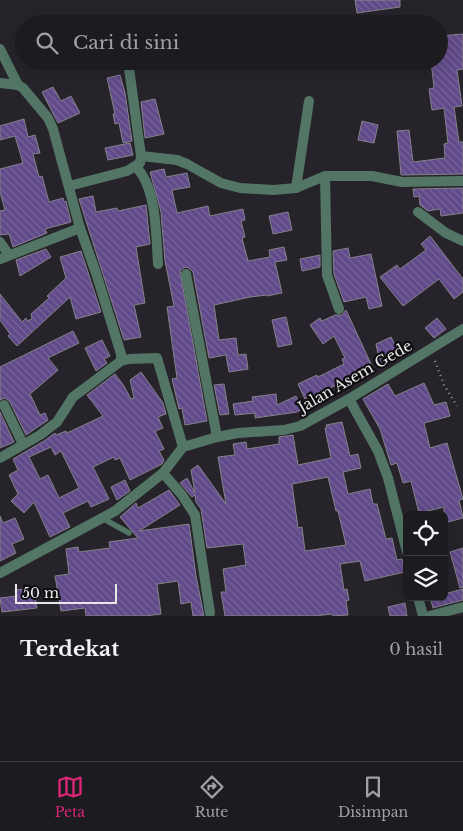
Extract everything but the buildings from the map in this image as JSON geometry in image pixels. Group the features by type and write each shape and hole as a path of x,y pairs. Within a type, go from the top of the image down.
{"street":[{"path":"0,49 18,85"},
{"path":"70,186 127,171 140,163 141,156 129,70"},
{"path":"0,83 18,85 23,88 48,118 53,129 80,228 96,272 121,354 121,361"},
{"path":"296,188 309,101"},
{"path":"141,156 177,160 188,164 221,184 240,188 273,190 296,188 325,176 372,176 402,182 463,181"},
{"path":"136,166 144,177 150,194 158,264"},
{"path":"325,176 327,275 338,309"},
{"path":"418,212 446,233 463,241"},
{"path":"0,242 5,257 80,228"},
{"path":"186,274 217,436"},
{"name":"Jalan Asem Gede","path":"183,447 217,436 284,430 300,426 349,399 463,329"},
{"path":"0,458 40,435 57,422 73,397 121,361 157,358 183,447 163,473 115,512 0,573"},
{"path":"349,399 378,451 385,469 403,537"},
{"path":"4,405 23,444"},
{"path":"163,473 182,495 195,515 210,613"},
{"path":"419,601 423,616"},
{"path":"430,616 463,606"}],"lane":[{"path":"102,518 130,533"}],"path":[{"path":"429,351 438,366 444,385 457,406"}]}
